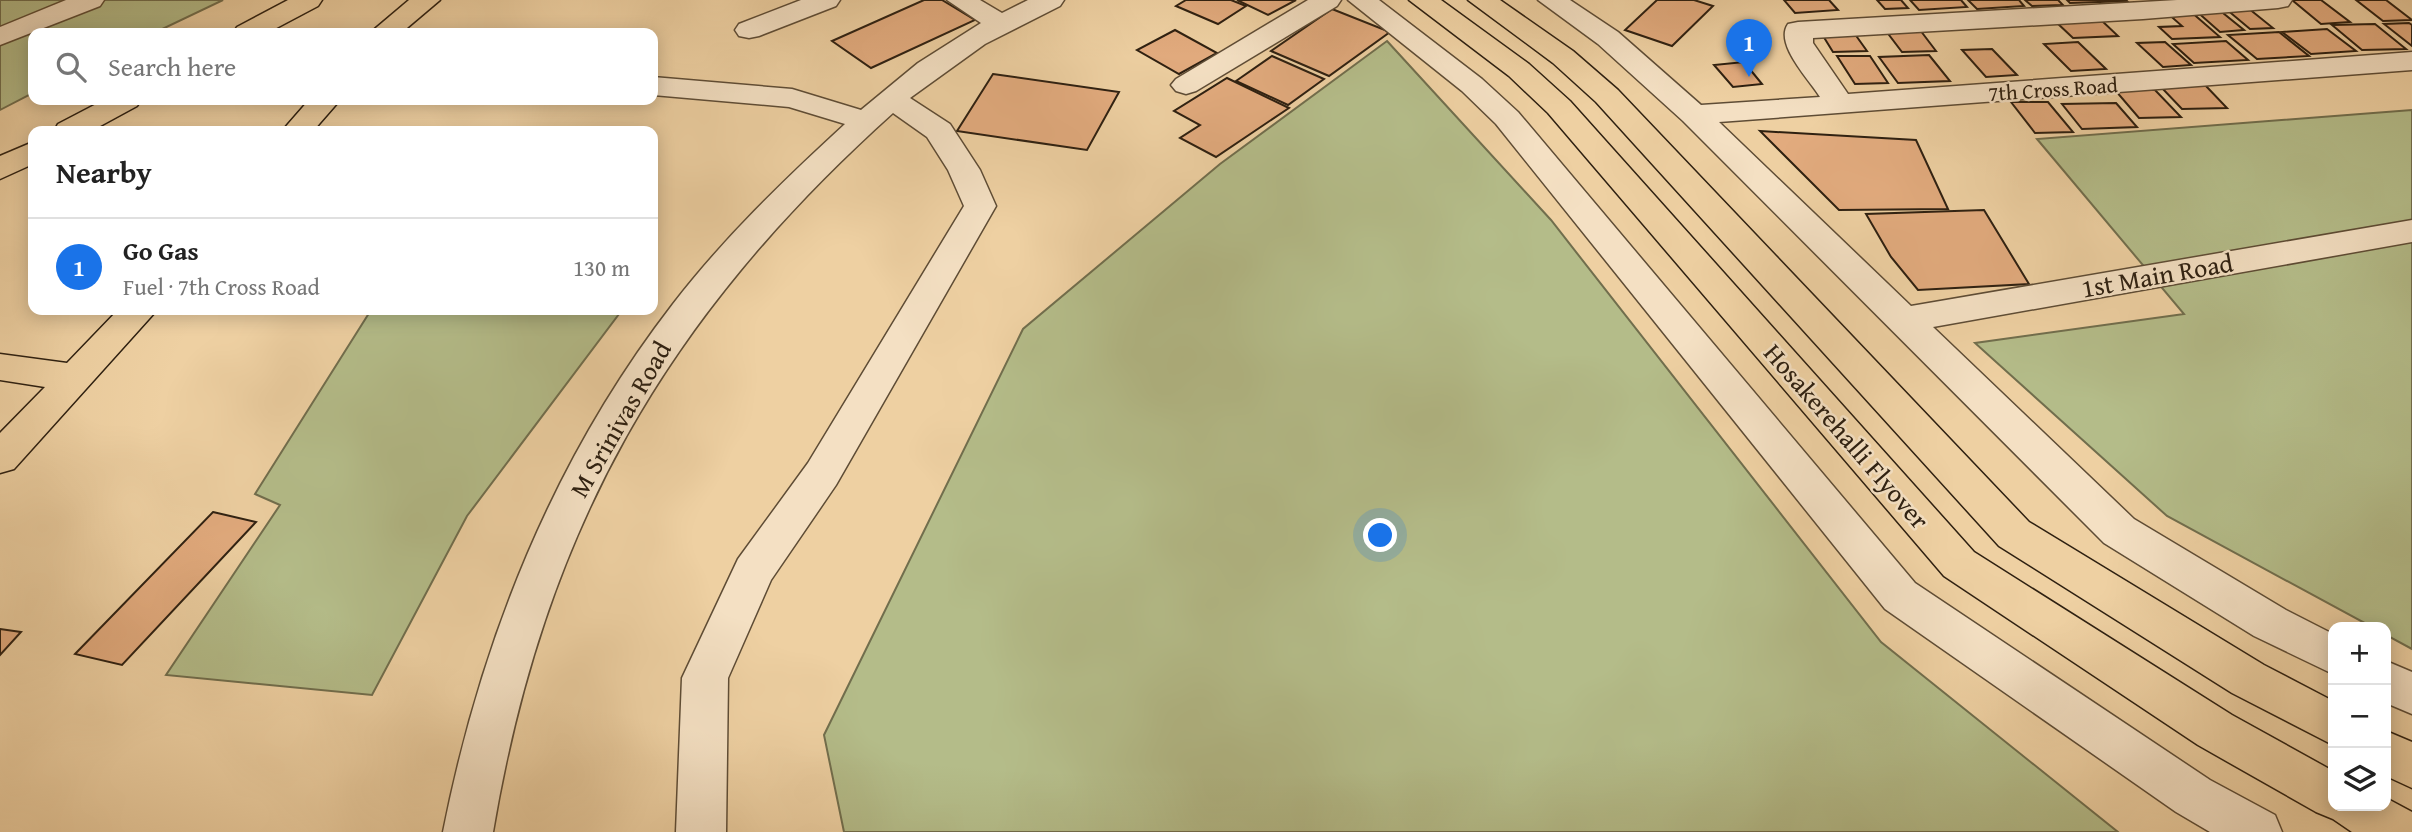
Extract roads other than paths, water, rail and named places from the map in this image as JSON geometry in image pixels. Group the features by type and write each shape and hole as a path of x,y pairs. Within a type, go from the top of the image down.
{"highway":[{"path":"256,28 308,0"},
{"path":"390,28 426,0"},
{"name":"Hosakerehalli Flyover","path":"1423,0 1519,70 1559,107 1959,564 2216,730 2328,793"},
{"name":"Hosakerehalli Flyover","path":"1482,0 1563,57 1607,96 2014,534 2248,679 2328,721"},
{"path":"78,126 117,105"},
{"path":"302,126 320,105"},
{"path":"0,169 28,154"},
{"path":"0,458 78,379 134,315"},
{"path":"0,367 78,379"},
{"path":"2391,755 2412,766"},
{"path":"2361,811 2400,832"}],"street":[{"path":"0,37 90,0"},
{"path":"748,30 826,0"},
{"path":"961,0 1001,24"},
{"name":"M Srinivas Road","path":"468,832 494,712 524,618 557,533 592,459 672,331 714,276 758,226 877,109 974,38 1051,0"},
{"path":"1186,85 1327,0"},
{"path":"1362,0 1472,85 1507,118 1900,596 2193,796 2258,832"},
{"path":"1552,0 1608,38 1694,115 2119,531 2270,623 2328,652"},
{"path":"1842,106 1799,43 1798,30 2143,11 2278,0"},
{"name":"7th Cross Road","path":"1694,115 1842,106 2412,61"},
{"path":"658,86 792,98 877,109 939,131 964,170 980,206 822,474 748,583 705,678 701,832"},
{"name":"1st Main Road","path":"1902,320 2412,231"},
{"path":"2391,684 2412,694"}],"place":[{"name":"Go Gas","path":"1749,77"}]}
